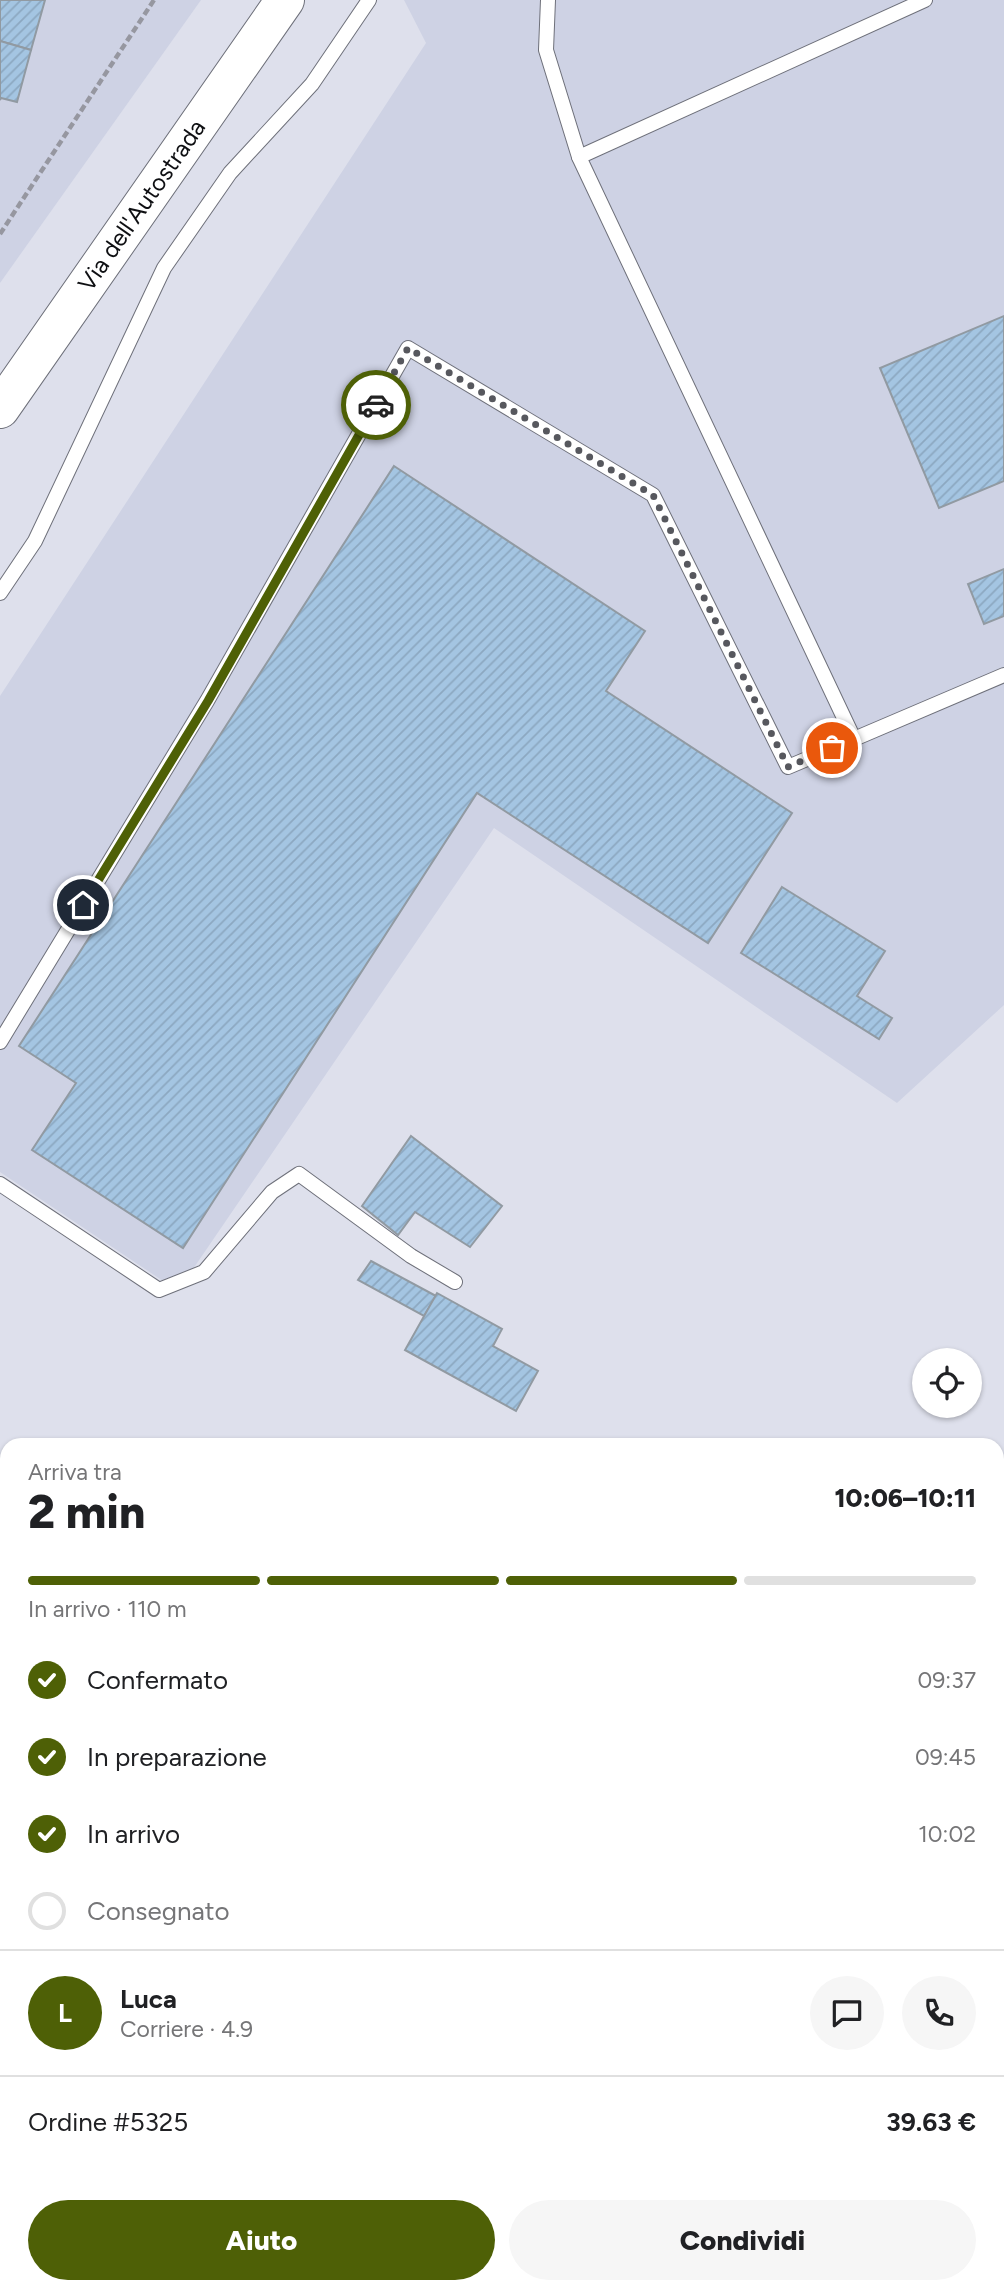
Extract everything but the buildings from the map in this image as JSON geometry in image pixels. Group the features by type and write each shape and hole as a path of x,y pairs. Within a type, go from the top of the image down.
{"main road":[{"name":"Via dell'Autostrada","path":"0,409 285,0"}],"lane":[{"path":"0,593 35,541 164,268 230,173 312,84 369,0"},
{"path":"548,0 546,50 579,157 854,739"},
{"path":"579,157 925,0"},
{"path":"0,1042 208,701 408,348 653,495 788,767 1004,675"},
{"path":"0,1184 159,1290 204,1272 272,1192 299,1174 411,1256 455,1282"}],"path":[{"path":"0,234 155,0"}],"shaded area":[{"path":"0,0 201,0 0,283"},
{"path":"404,0 1004,0 1004,1005 897,1103 494,828 178,1291 0,1172 0,696 426,43"}],"way so far":[{"path":"376,405 408,348 653,495 788,767 832,748"}],"route":[{"path":"83,905 208,701 376,405"}]}
